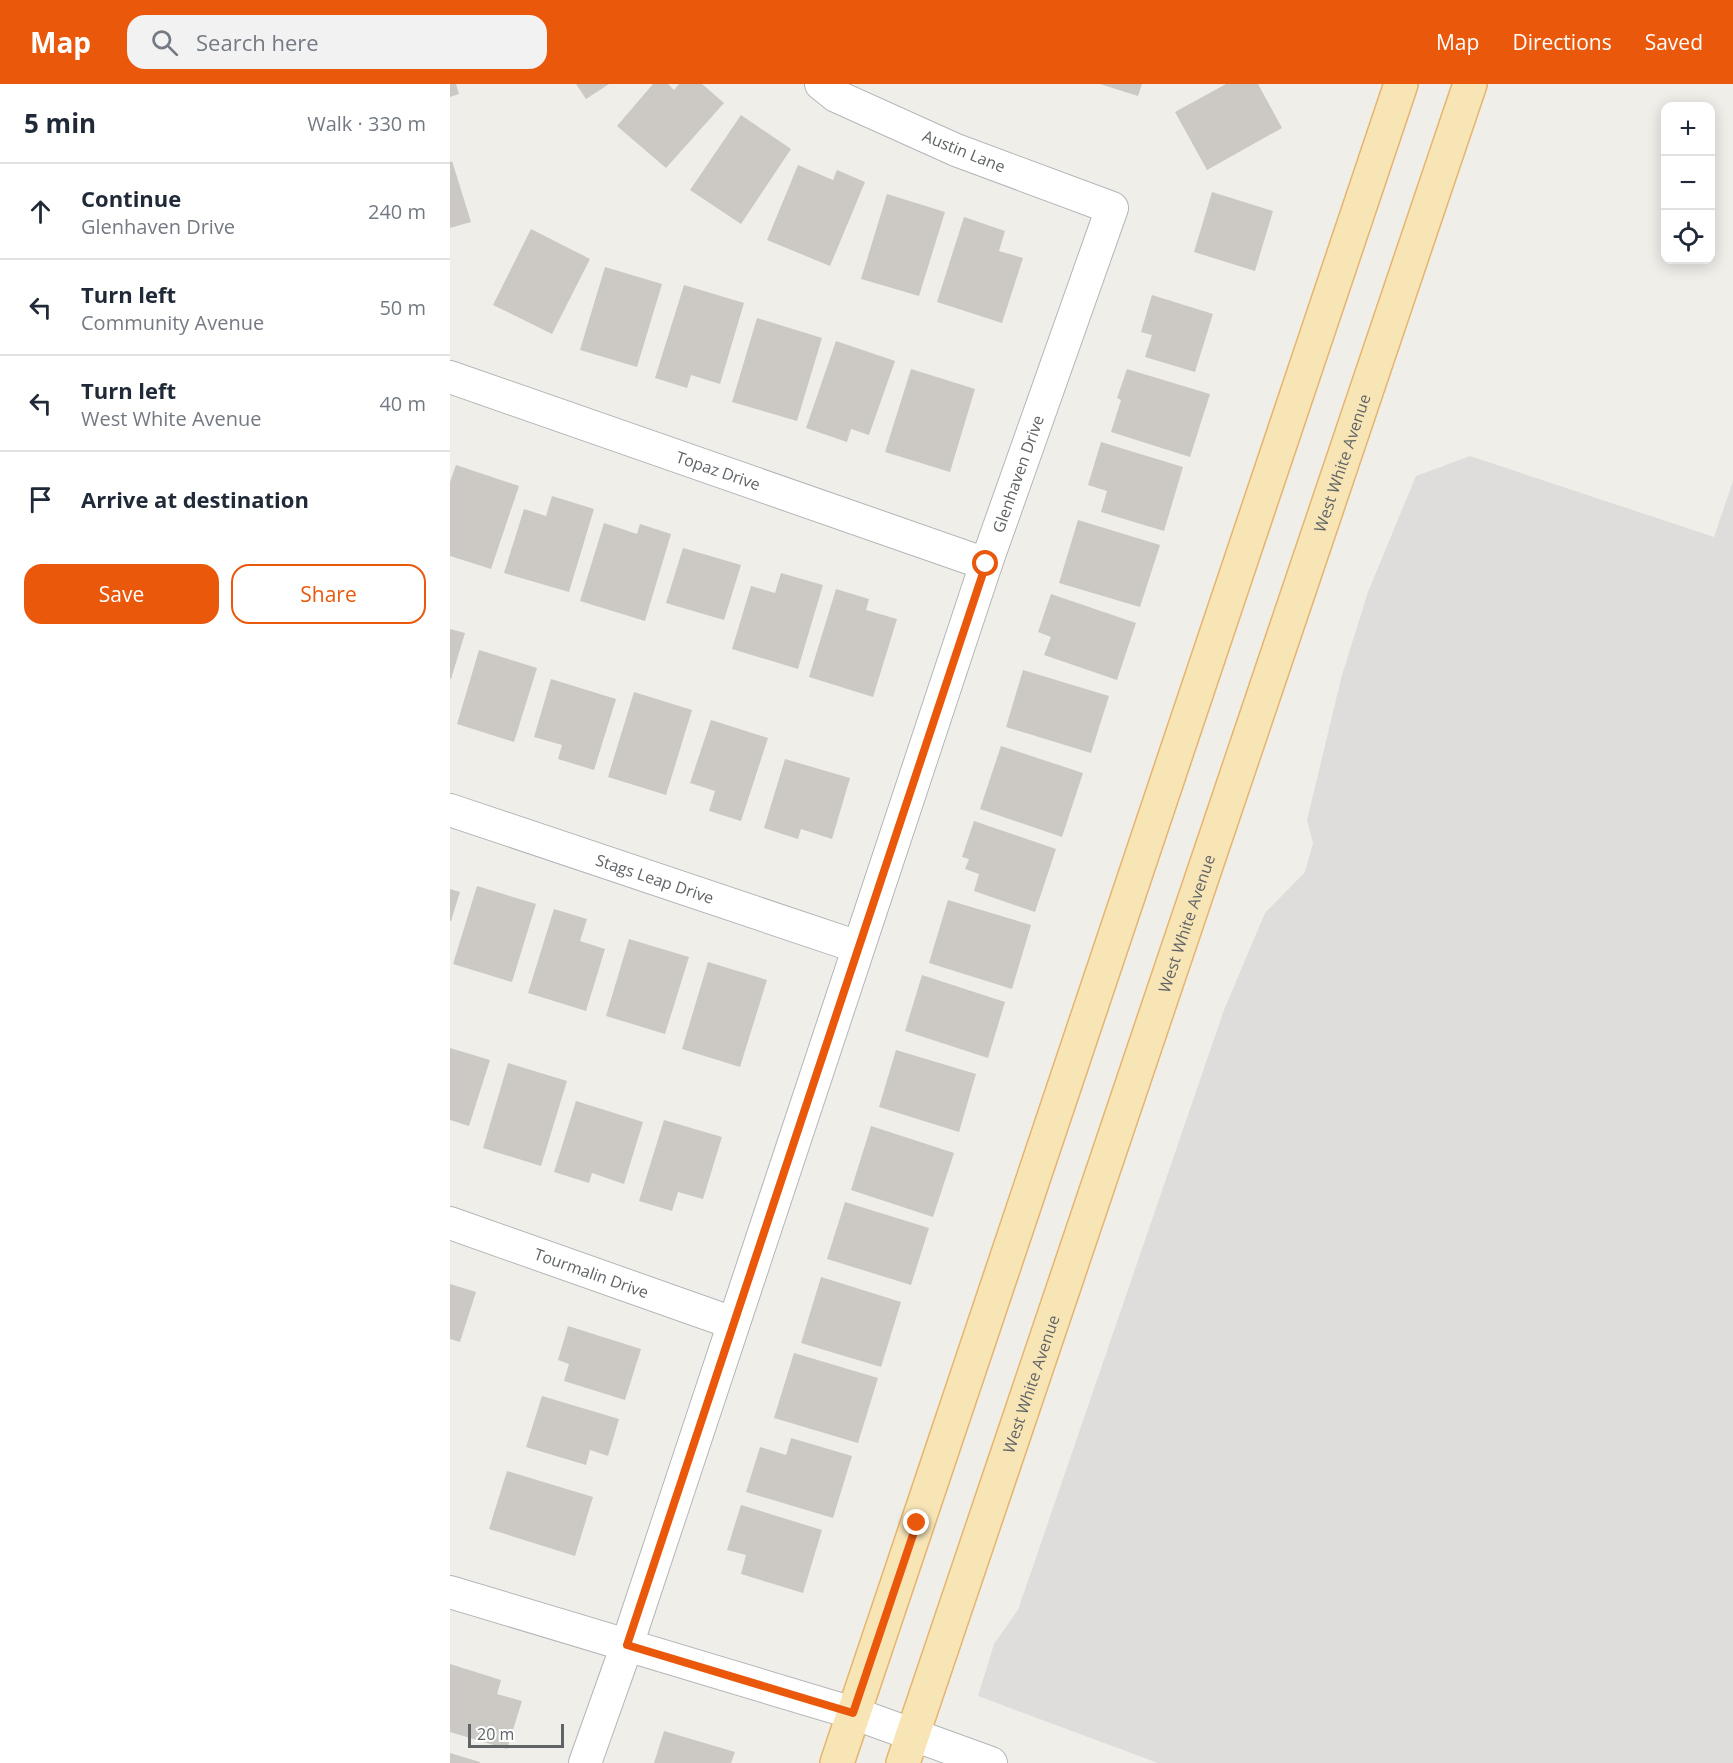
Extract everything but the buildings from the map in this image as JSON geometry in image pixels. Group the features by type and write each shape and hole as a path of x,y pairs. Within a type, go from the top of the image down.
{"main road":[{"path":"837,1763 1401,84"},
{"name":"West White Avenue","path":"908,1749 1470,84"}],"street":[{"name":"Austin Lane","path":"821,84 836,96 956,150 1112,208"},
{"name":"Glenhaven Drive","path":"585,1763 627,1645 986,564 1112,208"},
{"name":"Topaz Drive","path":"450,377 986,564"},
{"name":"Stags Leap Drive","path":"450,810 858,947"},
{"name":"Tourmalin Drive","path":"450,1223 733,1323"},
{"path":"450,1592 853,1713 908,1749 991,1763"}],"shaded area":[{"path":"1470,456 1714,537 1733,481 1733,1763 1158,1763 978,1696 994,1644 1018,1610 1224,1010 1265,913 1305,872 1313,843 1307,820 1342,675 1368,592 1416,476"}],"route":[{"path":"917,1523 853,1713 627,1645 986,564"}]}
